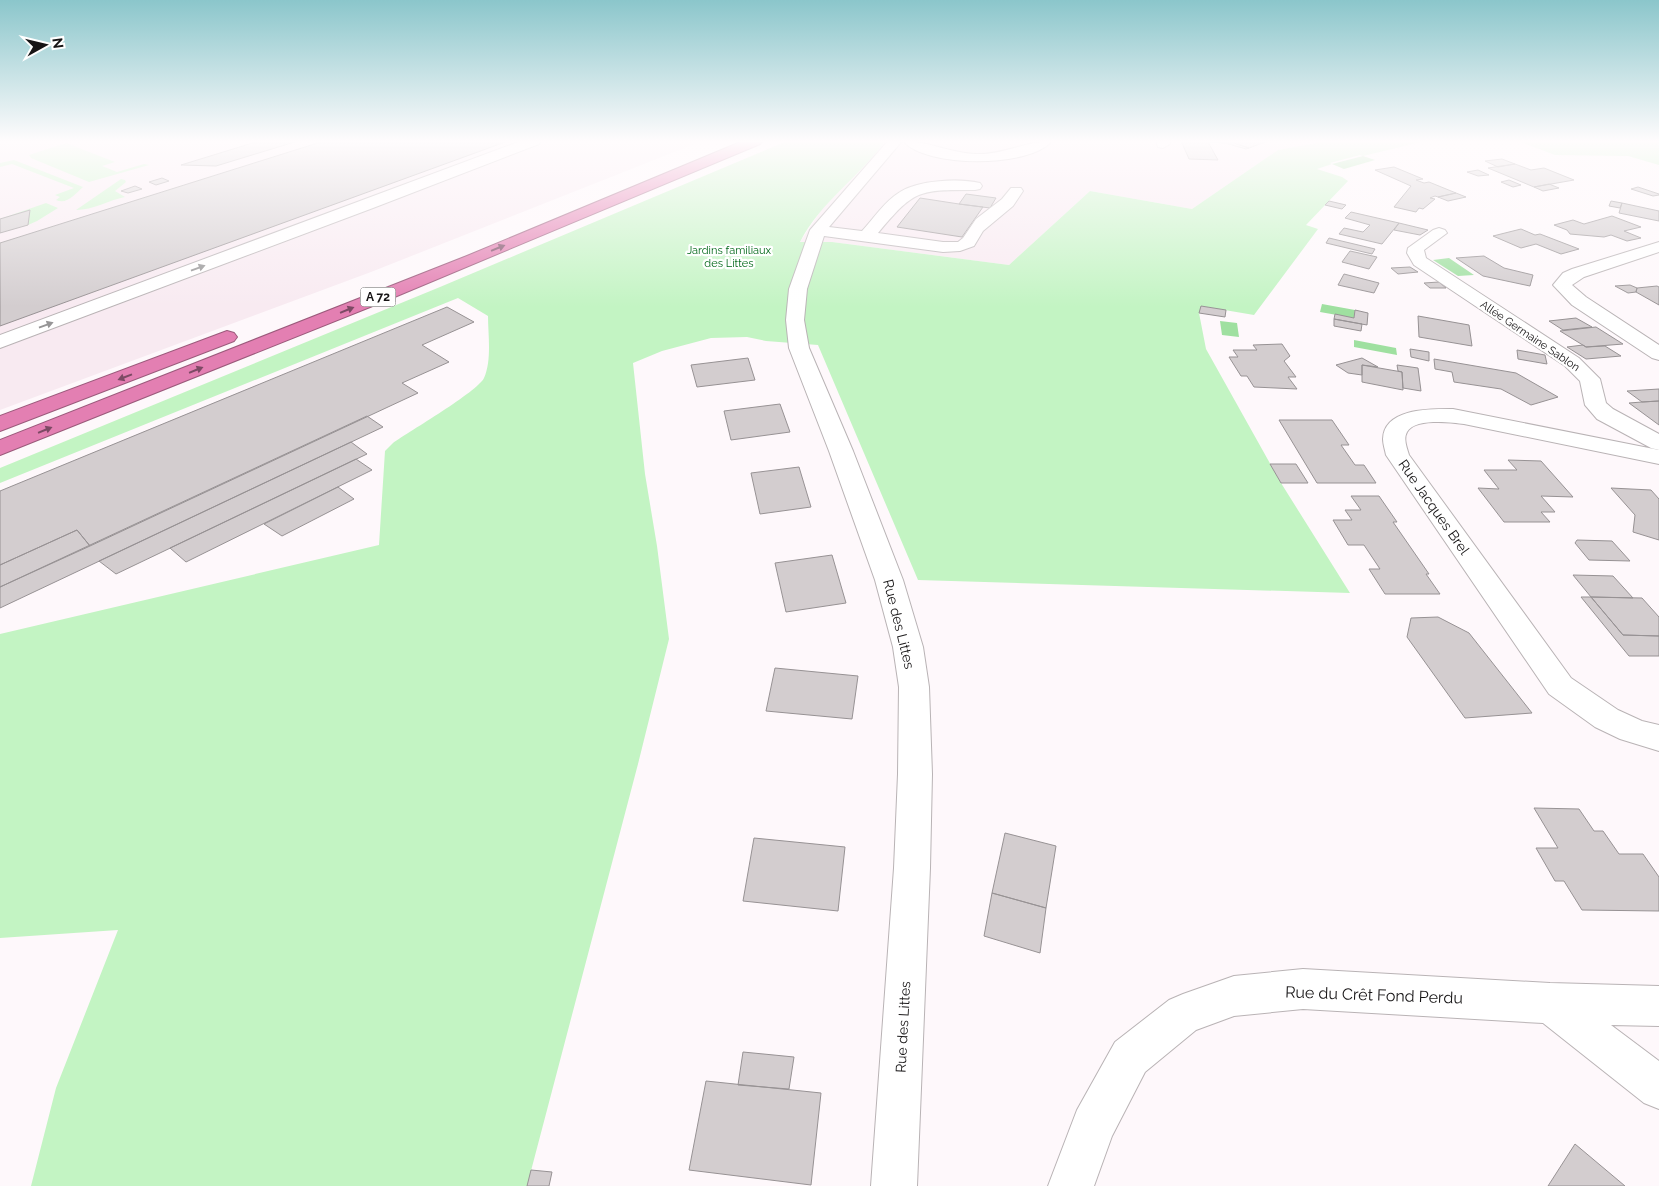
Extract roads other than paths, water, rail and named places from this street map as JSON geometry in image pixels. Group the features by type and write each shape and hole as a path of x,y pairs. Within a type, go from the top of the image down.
{"highway":[{"name":"A 72","path":"0,448 626,196"},
{"name":"A 72","path":"291,313 448,252"},
{"path":"0,424 244,331"}],"street":[{"path":"0,342 390,196"},
{"name":"Rue des Littes","path":"847,196 818,230 798,289 794,320 799,348 841,451 889,580 908,647 914,687 915,774 912,868 894,1186"},
{"path":"867,235 904,196"},
{"path":"818,230 867,235 943,247 960,246 970,241 977,228 987,218 1008,205 1013,196"},
{"name":"Allée Germaine Sablon","path":"1439,232 1416,248 1415,254 1420,261 1572,362 1590,379 1596,405 1605,414 1659,443"},
{"path":"1659,246 1578,273 1569,277 1562,285 1579,301 1659,354"},
{"name":"Rue Jacques Brel","path":"1659,457 1464,417 1439,414 1406,421 1398,426 1393,439 1398,455 1560,686 1579,702 1628,730 1659,738"},
{"name":"Rue du Crêt Fond Perdu","path":"1071,1186 1093,1126 1130,1058 1182,1014 1234,996 1303,989 1659,1006"},
{"path":"1550,1002 1659,1088"}],"park label":[{"name":"Jardins familiaux des Littes","path":"729,256"}]}
